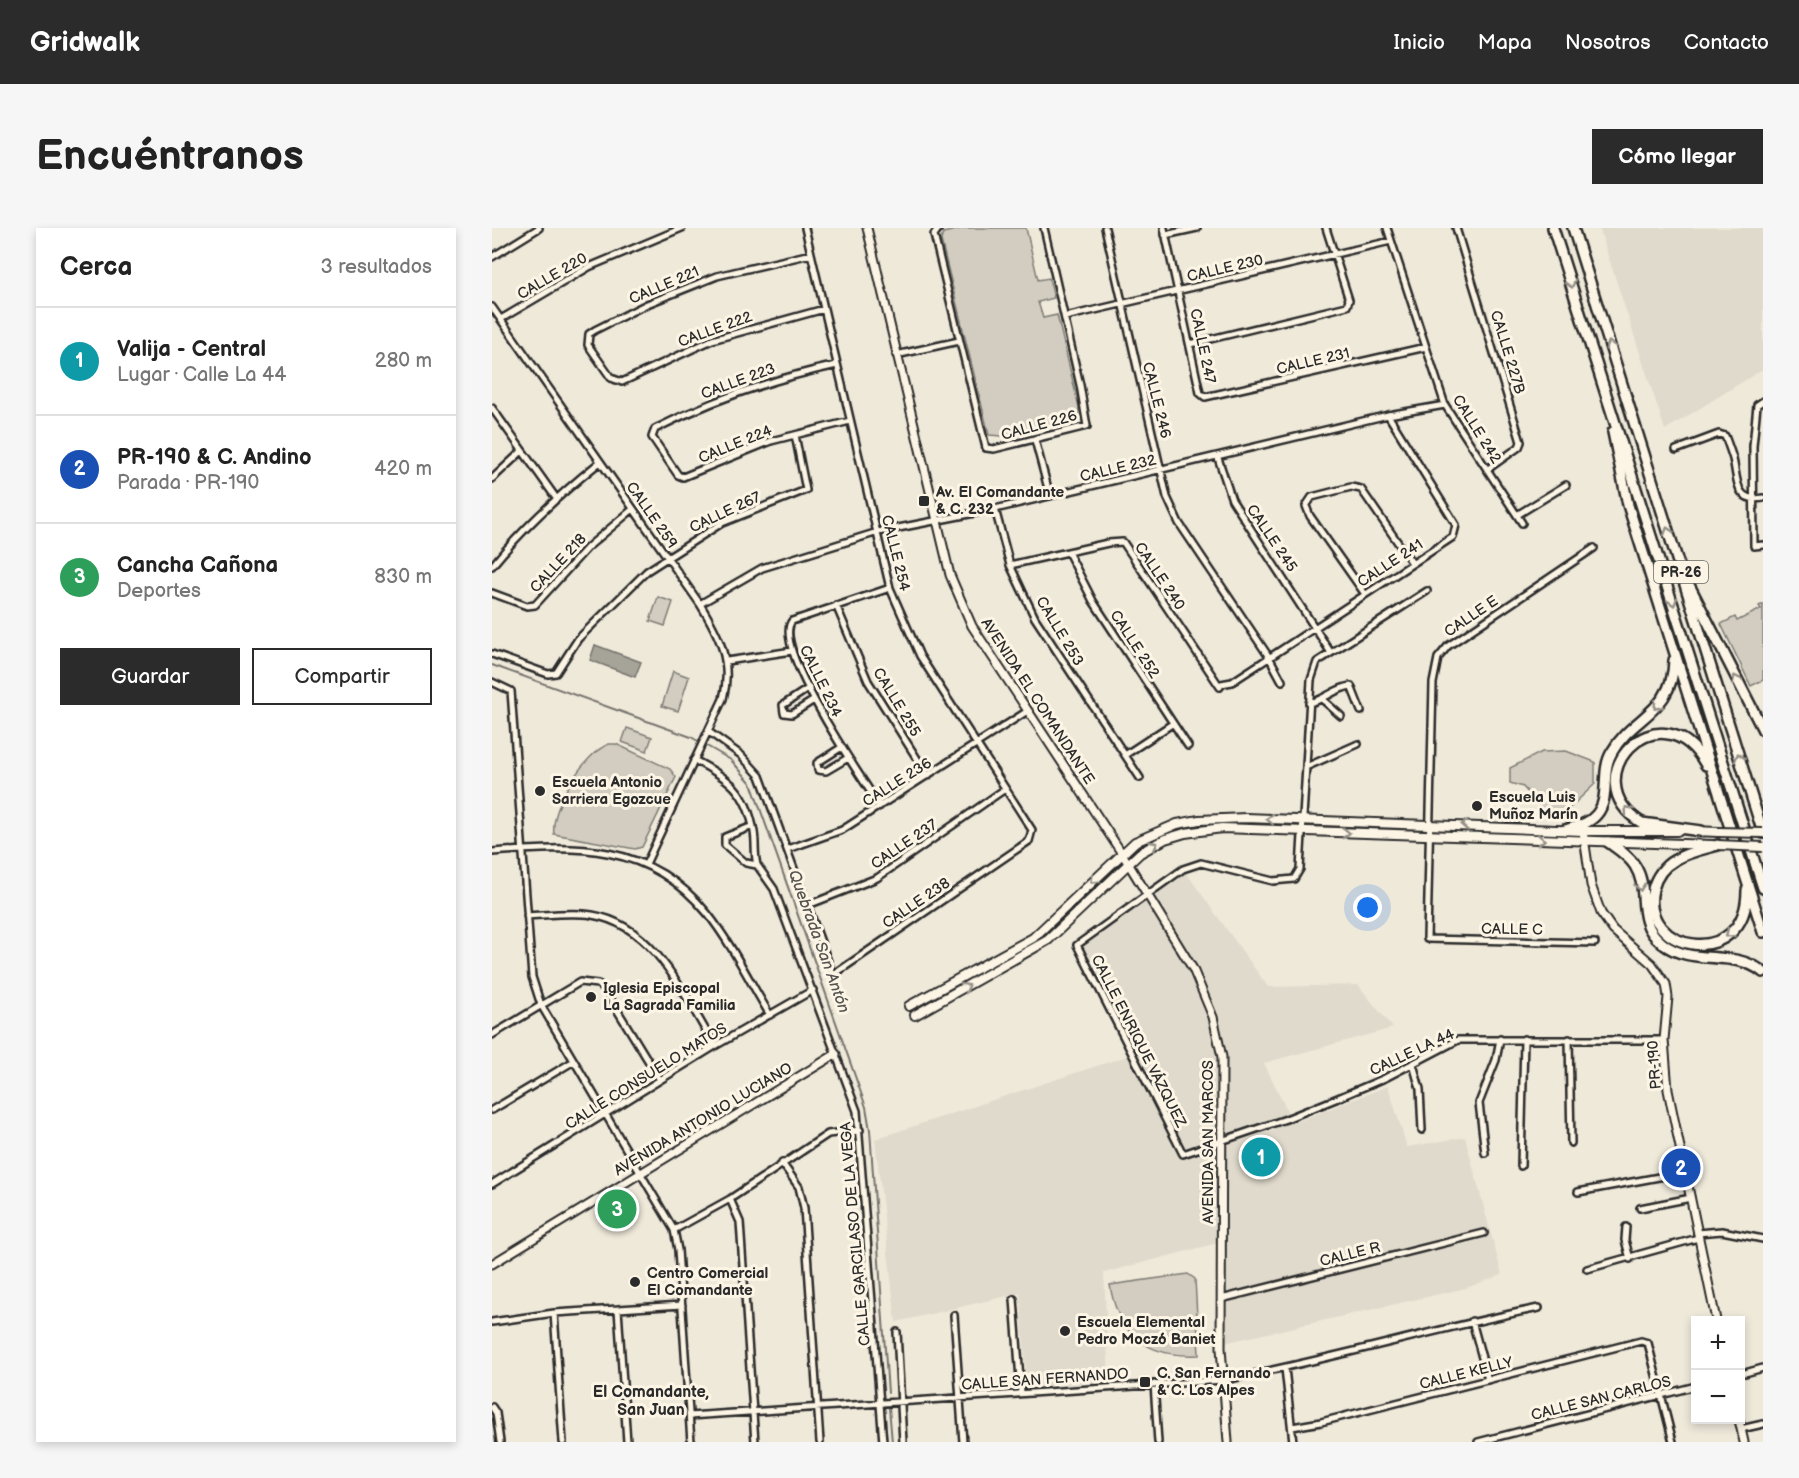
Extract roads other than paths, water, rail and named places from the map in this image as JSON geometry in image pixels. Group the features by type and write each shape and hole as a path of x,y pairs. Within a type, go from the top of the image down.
{"highway":[{"name":"PR-26","path":"1553,228 1763,888"},
{"name":"PR-26","path":"1573,228 1763,833"},
{"path":"1610,407 1616,450 1628,505 1763,932"},
{"path":"1682,573 1698,598 1763,730"},
{"path":"1565,830 1588,822 1599,812 1603,800 1608,758 1620,740 1654,711 1664,698 1672,680 1673,652"},
{"path":"1701,831 1642,823 1636,819 1623,807 1619,798 1617,769 1624,752 1637,740 1662,733 1679,737 1694,746 1716,782"},
{"path":"1608,842 1635,866 1645,919 1662,944 1686,955 1737,958 1763,972"},
{"path":"1718,845 1676,859 1663,870 1655,883 1652,900 1660,926 1671,936 1687,944 1698,946 1724,939 1735,930 1745,911 1747,881"}],"main road":[{"path":"909,1006 1033,938 1136,842 1177,824 1217,819 1429,820 1583,831 1763,833"},
{"path":"915,1015 1048,940 1140,853 1165,839 1185,833 1222,828 1763,847"}],"street":[{"path":"492,257 539,228"},
{"name":"CALLE 220","path":"501,319 589,267 682,228"},
{"name":"CALLE 254","path":"805,228 890,588 920,656 1032,830 1029,841 1018,848"},
{"name":"AVENIDA EL COMANDANTE","path":"867,228 950,575 972,626 1026,712 1129,864"},
{"path":"1044,228 1065,317"},
{"name":"CALLE 246","path":"1105,228 1167,497 1179,523 1269,657 1282,681"},
{"name":"CALLE 247","path":"1164,228 1200,393 1206,398"},
{"path":"1165,235 1197,228"},
{"path":"1190,344 1347,306 1349,300 1326,228"},
{"name":"CALLE 242","path":"1387,228 1445,405 1522,524"},
{"name":"CALLE 227B","path":"1456,228 1521,442 1519,447 1488,469"},
{"path":"896,355 958,341 934,235 937,230"},
{"name":"CALLE 230","path":"1065,317 1391,241"},
{"name":"CALLE 221","path":"618,382 611,378 588,345 589,334 595,330 646,304 717,276 811,254"},
{"name":"CALLE 259","path":"492,307 700,604 719,634 727,661 726,690 708,734 646,864"},
{"name":"CALLE 222","path":"618,382 737,331 824,309"},
{"name":"CALLE 226","path":"958,341 986,448 994,449 1035,440 1086,426 1080,385 1065,317"},
{"name":"CALLE 231","path":"1206,398 1426,347"},
{"name":"CALLE 223","path":"653,434 655,429 721,398 757,385 837,365"},
{"path":"1763,401 1757,405 1753,446 1754,546 1763,544"},
{"name":"CALLE 232","path":"700,604 762,568 878,532 938,522 1218,458 1388,415 1445,405"},
{"path":"492,408 556,498"},
{"name":"CALLE 241","path":"1221,684 1232,682 1453,537 1456,525 1388,415"},
{"name":"CALLE 224","path":"653,434 652,437 678,476 682,477 748,449 850,421"},
{"path":"1676,450 1719,434 1725,436 1738,487 1743,495 1753,500 1763,498"},
{"name":"CALLE 267","path":"492,654 543,672 556,672 578,639 647,571 722,523 806,490 795,435"},
{"path":"1035,440 1050,496"},
{"path":"492,479 522,451"},
{"name":"CALLE 245","path":"1218,458 1232,500 1331,653"},
{"path":"492,566 520,532 556,498 600,462"},
{"path":"1517,515 1566,485"},
{"path":"1365,594 1312,518 1306,506 1312,497 1351,487 1361,489 1412,563"},
{"name":"CALLE 218","path":"492,593 527,606 535,605 588,547 633,509"},
{"name":"CALLE 253","path":"995,509 1010,565 1035,618 1125,755"},
{"name":"CALLE 240","path":"1010,565 1108,543 1123,542 1220,687 1221,684"},
{"name":"CALLE E","path":"1429,820 1434,674 1438,658 1448,646 1594,548"},
{"name":"CALLE 252","path":"1068,552 1093,601 1188,746"},
{"name":"CALLE 234","path":"880,806 814,700 792,651 787,626 792,621 890,588"},
{"path":"1303,831 1309,703 1311,680 1317,662 1363,630 1427,591"},
{"name":"CALLE 255","path":"836,605 868,681 928,776"},
{"path":"727,661 792,651"},
{"path":"492,682 511,691 532,977 541,1005 674,1230 678,1250 691,1442"},
{"path":"1309,703 1323,700 1343,687 1351,686 1361,711"},
{"path":"809,688 783,705 784,713 792,714 814,700"},
{"path":"1323,700 1341,716"},
{"name":"CALLE 236","path":"789,849 842,830 1026,712"},
{"path":"1140,778 1125,755 1172,724"},
{"path":"708,734 741,755 760,776 808,904"},
{"path":"1306,767 1358,744"},
{"path":"842,747 817,763 818,770 826,771 848,758"},
{"name":"CALLE GARCILASO DE LA VEGA","path":"694,760 723,775 737,787 753,826 757,865 774,889 857,1111 883,1442"},
{"name":"CALLE 237","path":"808,904 877,878 1005,789"},
{"path":"1429,820 1429,836"},
{"name":"CALLE GARCILASO DE LA VEGA","path":"753,826 730,834 724,841 725,845 746,862 757,865"},
{"name":"CALLE ENRIQUE VÁZQUEZ","path":"1183,1154 1077,945 1148,896 1183,868 1201,863 1273,881 1294,879 1300,869 1303,831"},
{"name":"PR-190","path":"1583,831 1591,885 1601,913 1613,930 1652,964 1666,984 1668,997 1664,1040 1668,1090 1715,1316"},
{"name":"CALLE C","path":"1429,836 1427,939 1596,943"},
{"name":"CALLE 238","path":"808,904 833,975 1018,848"},
{"path":"492,852 590,849 646,864 684,891 707,914 770,1015"},
{"name":"AVENIDA SAN MARCOS","path":"1129,864 1193,969 1213,1017 1222,1058 1221,1299 1228,1442"},
{"path":"527,915 592,915 619,924 648,944 665,965 715,1046"},
{"path":"492,1035 580,982 598,984 605,990 660,1080"},
{"name":"CALLE CONSUELO MATOS","path":"492,1184 607,1115 715,1046 813,990"},
{"path":"909,1006 915,1015"},
{"path":"1485,1153 1479,1103 1496,1060 1500,1039"},
{"path":"1521,1166 1524,1039"},
{"path":"1569,1039 1572,1143"},
{"name":"CALLE LA 44","path":"1183,1154 1286,1119 1413,1064 1458,1040 1664,1040"},
{"name":"AVENIDA ANTONIO LUCIANO","path":"492,1264 836,1054"},
{"path":"492,1110 574,1061"},
{"path":"1413,1064 1420,1089 1422,1130"},
{"path":"674,1230 730,1199 828,1134 860,1130"},
{"path":"782,1163 799,1187 804,1208 820,1442"},
{"path":"1578,1192 1686,1173"},
{"path":"1640,1208 1691,1198"},
{"path":"730,1199 740,1222 755,1442"},
{"path":"1626,1227 1630,1259"},
{"path":"1587,1269 1630,1259 1698,1235 1722,1231 1763,1239"},
{"name":"CALLE R","path":"1221,1299 1484,1233"},
{"path":"1014,1299 1021,1393"},
{"path":"492,1322 554,1313 682,1305"},
{"name":"CALLE SAN FERNANDO","path":"689,1416 1224,1380 1285,1368 1472,1321 1539,1308"},
{"path":"618,1309 627,1442"},
{"path":"554,1313 563,1442"},
{"path":"954,1315 963,1442"},
{"path":"1472,1321 1488,1380"},
{"path":"897,1332 903,1442"},
{"name":"CALLE KELLY","path":"1292,1427 1321,1422 1646,1341 1662,1395"},
{"path":"1285,1368 1293,1442"},
{"path":"1745,1373 1763,1368"},
{"path":"1154,1384 1158,1442"},
{"name":"CALLE SAN CARLOS","path":"1478,1442 1691,1387"},
{"path":"1662,1395 1673,1442"},
{"path":"492,1407 499,1439 492,1437"},
{"path":"1740,1424 1744,1442"},
{"path":"1741,1429 1763,1424"}],"waterway":[{"name":"Quebrada San Antón","path":"492,665 691,737 731,760 751,783 866,1107 870,1130 888,1393"},
{"name":"Quebrada San Antón","path":"889,1407 892,1442"}],"place":[{"name":"Av. El Comandante & C. 232","path":"924,501"},
{"name":"Escuela Antonio Sarriera Egozcue","path":"540,791"},
{"name":"Escuela Luis Muñoz Marín","path":"1477,806"},
{"name":"Iglesia Episcopal La Sagrada Familia","path":"591,997"},
{"name":"Valija - Central","path":"1261,1157"},
{"name":"PR-190 & C. Andino","path":"1681,1168"},
{"name":"Cancha Cañona","path":"617,1209"},
{"name":"Centro Comercial El Comandante","path":"635,1282"},
{"name":"Escuela Elemental Pedro Moczó Baniet","path":"1065,1331"},
{"name":"C. San Fernando & C. Los Alpes","path":"1145,1382"}],"district":[{"name":"El Comandante, San Juan","path":"651,1400"}]}
